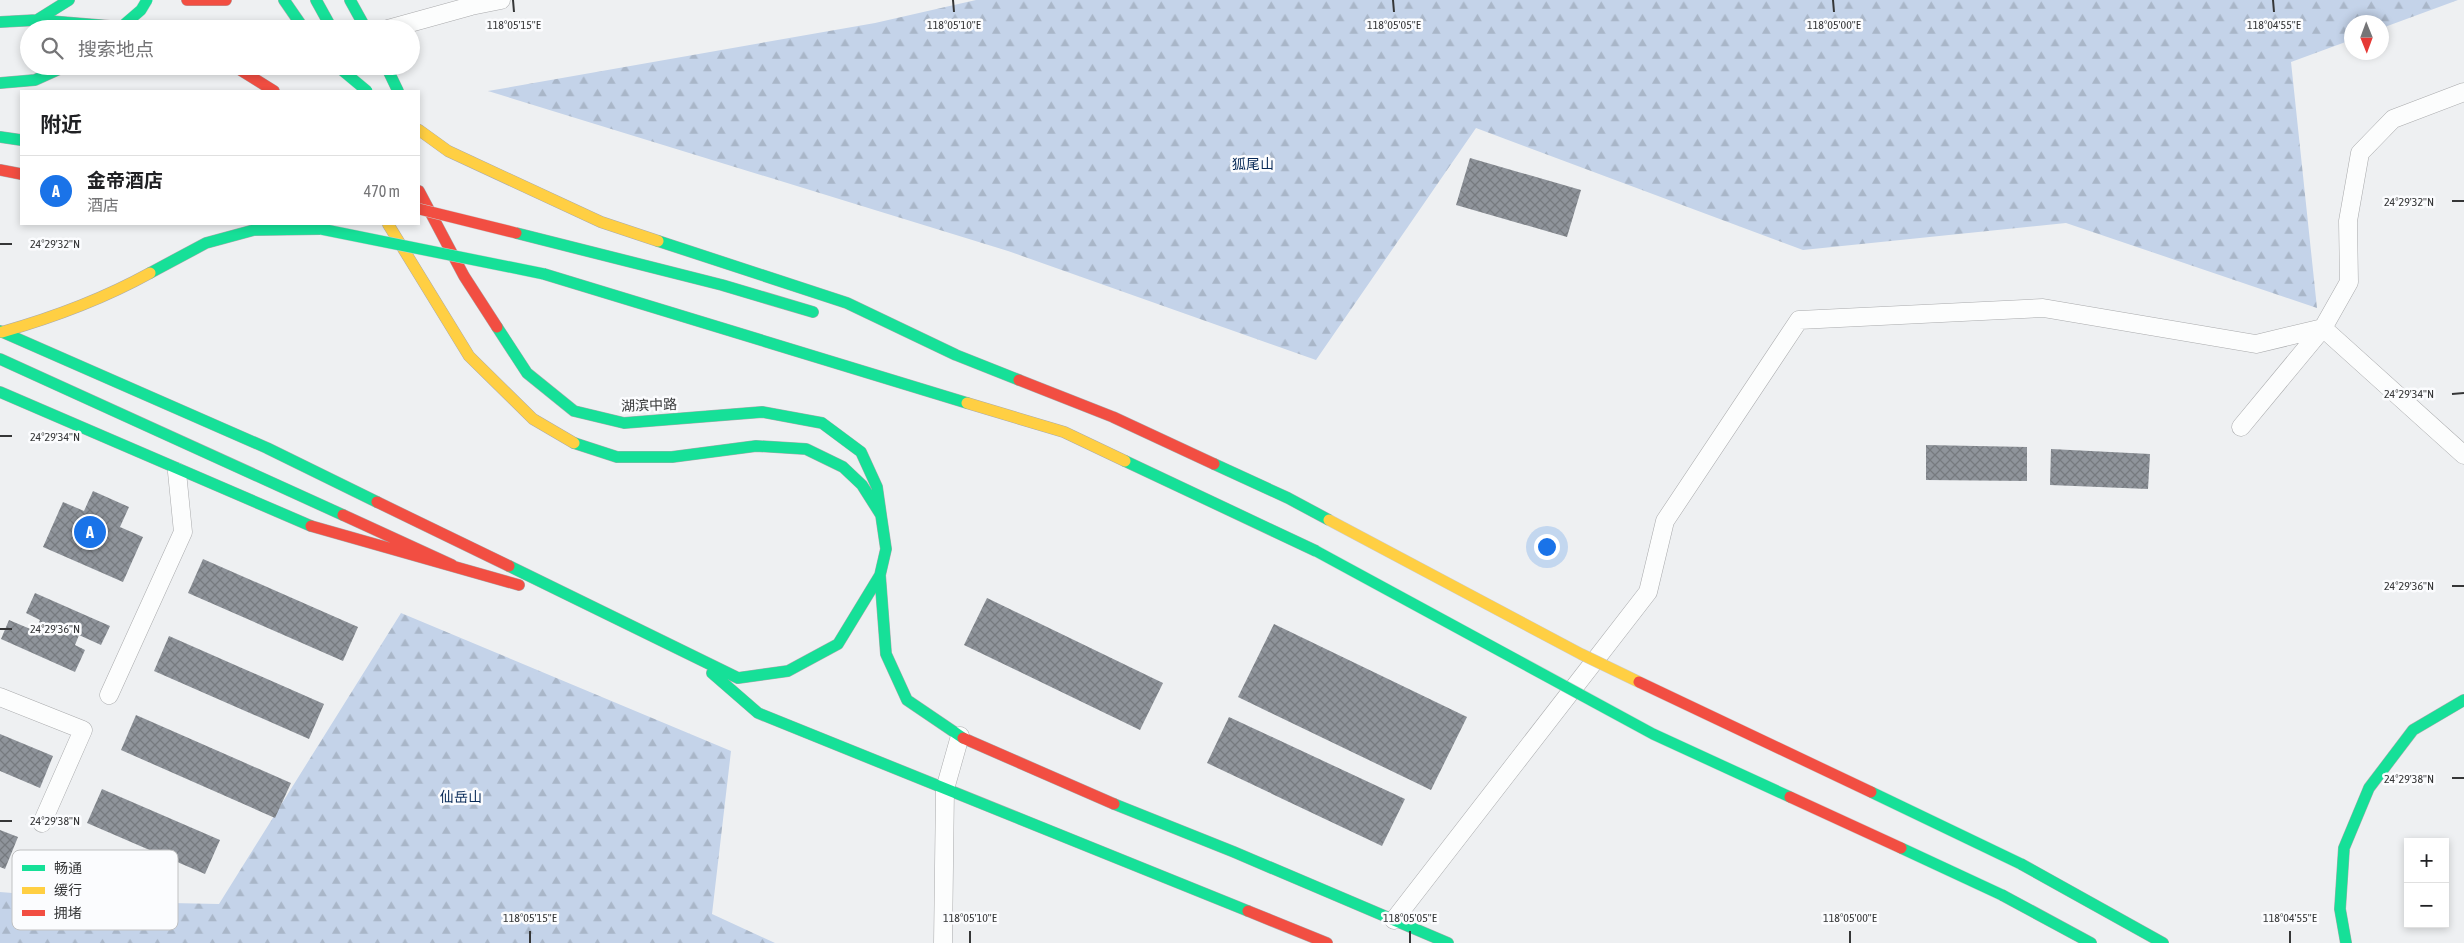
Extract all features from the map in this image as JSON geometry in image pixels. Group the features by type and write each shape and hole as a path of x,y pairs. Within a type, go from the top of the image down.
{"main road":[{"path":"37,20 69,0"},
{"path":"130,20 141,10 147,0"},
{"path":"187,0 226,0"},
{"path":"284,0 298,20"},
{"path":"316,0 327,20"},
{"path":"350,0 361,20"},
{"path":"0,22 20,21"},
{"path":"0,85 35,80 46,75"},
{"path":"248,75 272,90"},
{"path":"347,75 365,90"},
{"path":"357,75 365,90"},
{"path":"390,75 398,90"},
{"path":"0,85 14,92"},
{"path":"420,131 448,151 601,222 847,303 956,355 1113,417 1288,498 1581,654 2021,864 2162,943"},
{"path":"0,137 20,140"},
{"path":"0,170 20,174"},
{"name":"湖滨中路","path":"420,193 464,276 527,373 574,411 624,424 762,412 822,423 861,452 877,487 886,549 880,575"},
{"path":"420,209 722,285 825,316"},
{"path":"299,225 544,274 1064,432 1316,551 1653,734 2002,895 2091,943"},
{"path":"389,225 469,356 533,418 567,440 617,457 672,457 756,446 806,449 843,467 862,486 881,515"},
{"path":"1,332 58,316 110,295 206,244 254,230 321,229"},
{"path":"1,332 267,448 696,660 738,678 788,671 838,644 880,575"},
{"path":"881,333 956,355"},
{"path":"0,360 452,565"},
{"path":"0,392 310,526 452,565 590,606"},
{"path":"880,575 886,654 907,700 960,736 1079,790 1234,852 1448,943"},
{"path":"696,660 758,713 1326,943"},
{"path":"2346,943 2340,909 2344,848 2369,788 2413,730 2464,700"}],"street":[{"path":"420,20 501,0"},
{"path":"2241,427 2323,328 2349,282 2348,221 2360,153 2393,119 2464,92"},
{"path":"1394,920 1648,592 1666,521 1800,320 2044,308 2256,344 2323,328"},
{"path":"2323,328 2464,455"},
{"path":"110,695 183,532 177,472"},
{"path":"0,696 82,730 42,823"},
{"path":"943,943 945,789 960,736"}],"green space":[{"name":"狐尾山","path":"976,0 2458,0 2389,25 2389,15 2344,15 2344,43 2291,62 2317,308 2066,223 1803,250 1476,128 1316,360 1008,251 488,91 875,23"},
{"name":"仙岳山","path":"401,613 731,751 712,914 775,943 0,943 0,892 12,893 12,930 178,930 178,903 219,904"}],"building":[{"path":"1470,158 1581,190 1567,237 1456,205"},
{"path":"1926,445 2027,447 2027,481 1926,480"},
{"path":"2051,449 2150,454 2148,489 2050,485"},
{"path":"93,491 129,507 120,527 143,537 123,582 43,547 63,502 84,511"},
{"path":"203,559 358,627 343,661 188,593"},
{"path":"35,593 110,626 101,645 79,635 75,645 85,650 75,672 1,639 9,620 35,631 40,620 26,613"},
{"path":"987,598 1163,683 1140,730 964,645"},
{"path":"1274,624 1467,717 1431,790 1238,697"},
{"path":"169,636 324,704 309,739 154,671"},
{"path":"136,715 291,783 275,818 121,750"},
{"path":"1229,717 1405,799 1382,846 1207,763"},
{"path":"0,734 53,756 40,788 0,771"},
{"path":"102,789 220,840 205,874 178,862 178,850 149,850 87,823"},
{"path":"0,830 18,837 5,869 0,867"}],"traffic: fast":[{"path":"37,20 69,0"},
{"path":"129,20 141,10 147,0"},
{"path":"284,0 298,20"},
{"path":"316,0 327,20"},
{"path":"350,0 361,20"},
{"path":"0,22 20,21"},
{"path":"0,83 35,80 46,75"},
{"path":"348,75 366,90"},
{"path":"390,75 398,90"},
{"path":"0,137 20,140"},
{"path":"150,273 206,243 254,230 321,229"},
{"path":"321,229 544,274"},
{"path":"516,233 722,285 813,312"},
{"path":"658,241 847,303 956,355 1019,380"},
{"path":"544,274 967,403"},
{"path":"497,327 527,373 574,411 624,423 762,412 822,423 861,452 877,487 881,515"},
{"path":"0,331 267,448 377,502"},
{"path":"0,359 343,515"},
{"path":"0,392 311,526"},
{"path":"574,443 617,457 672,457 756,446 806,449 843,467 862,485 881,515 886,549 880,575 886,654 907,700 963,738"},
{"path":"1125,461 1316,551"},
{"path":"1214,464 1288,498 1329,520"},
{"path":"1316,551 1653,734 1790,797"},
{"path":"509,566 738,678 788,671 838,644 880,575"},
{"path":"712,673 758,713 1248,911"},
{"path":"2346,943 2340,909 2344,848 2369,788 2413,730 2464,700"},
{"path":"1871,792 2021,864"},
{"path":"1114,804 1234,852 1448,943"},
{"path":"1901,848 2002,895"},
{"path":"2021,864 2163,943"},
{"path":"2002,895 2091,943"}],"traffic: slow":[{"path":"420,131 448,151 601,222 658,241"},
{"path":"389,225 469,356 533,419 574,443"},
{"path":"2,332 78,307 114,292 150,273"},
{"path":"967,403 1064,432 1125,461"},
{"path":"1329,520 1581,654 1639,682"}],"traffic: jam":[{"path":"187,0 226,0"},
{"path":"248,75 272,90"},
{"path":"0,170 20,174"},
{"path":"420,193 464,276 497,327"},
{"path":"420,209 516,233"},
{"path":"1019,380 1113,417 1214,464"},
{"path":"377,502 509,566"},
{"path":"343,515 452,565"},
{"path":"311,526 519,585"},
{"path":"1639,682 1871,792"},
{"path":"963,738 1114,804"},
{"path":"1790,797 1901,848"},
{"path":"1248,911 1327,943"}],"place":[{"name":"金帝酒店","path":"90,532"}]}
